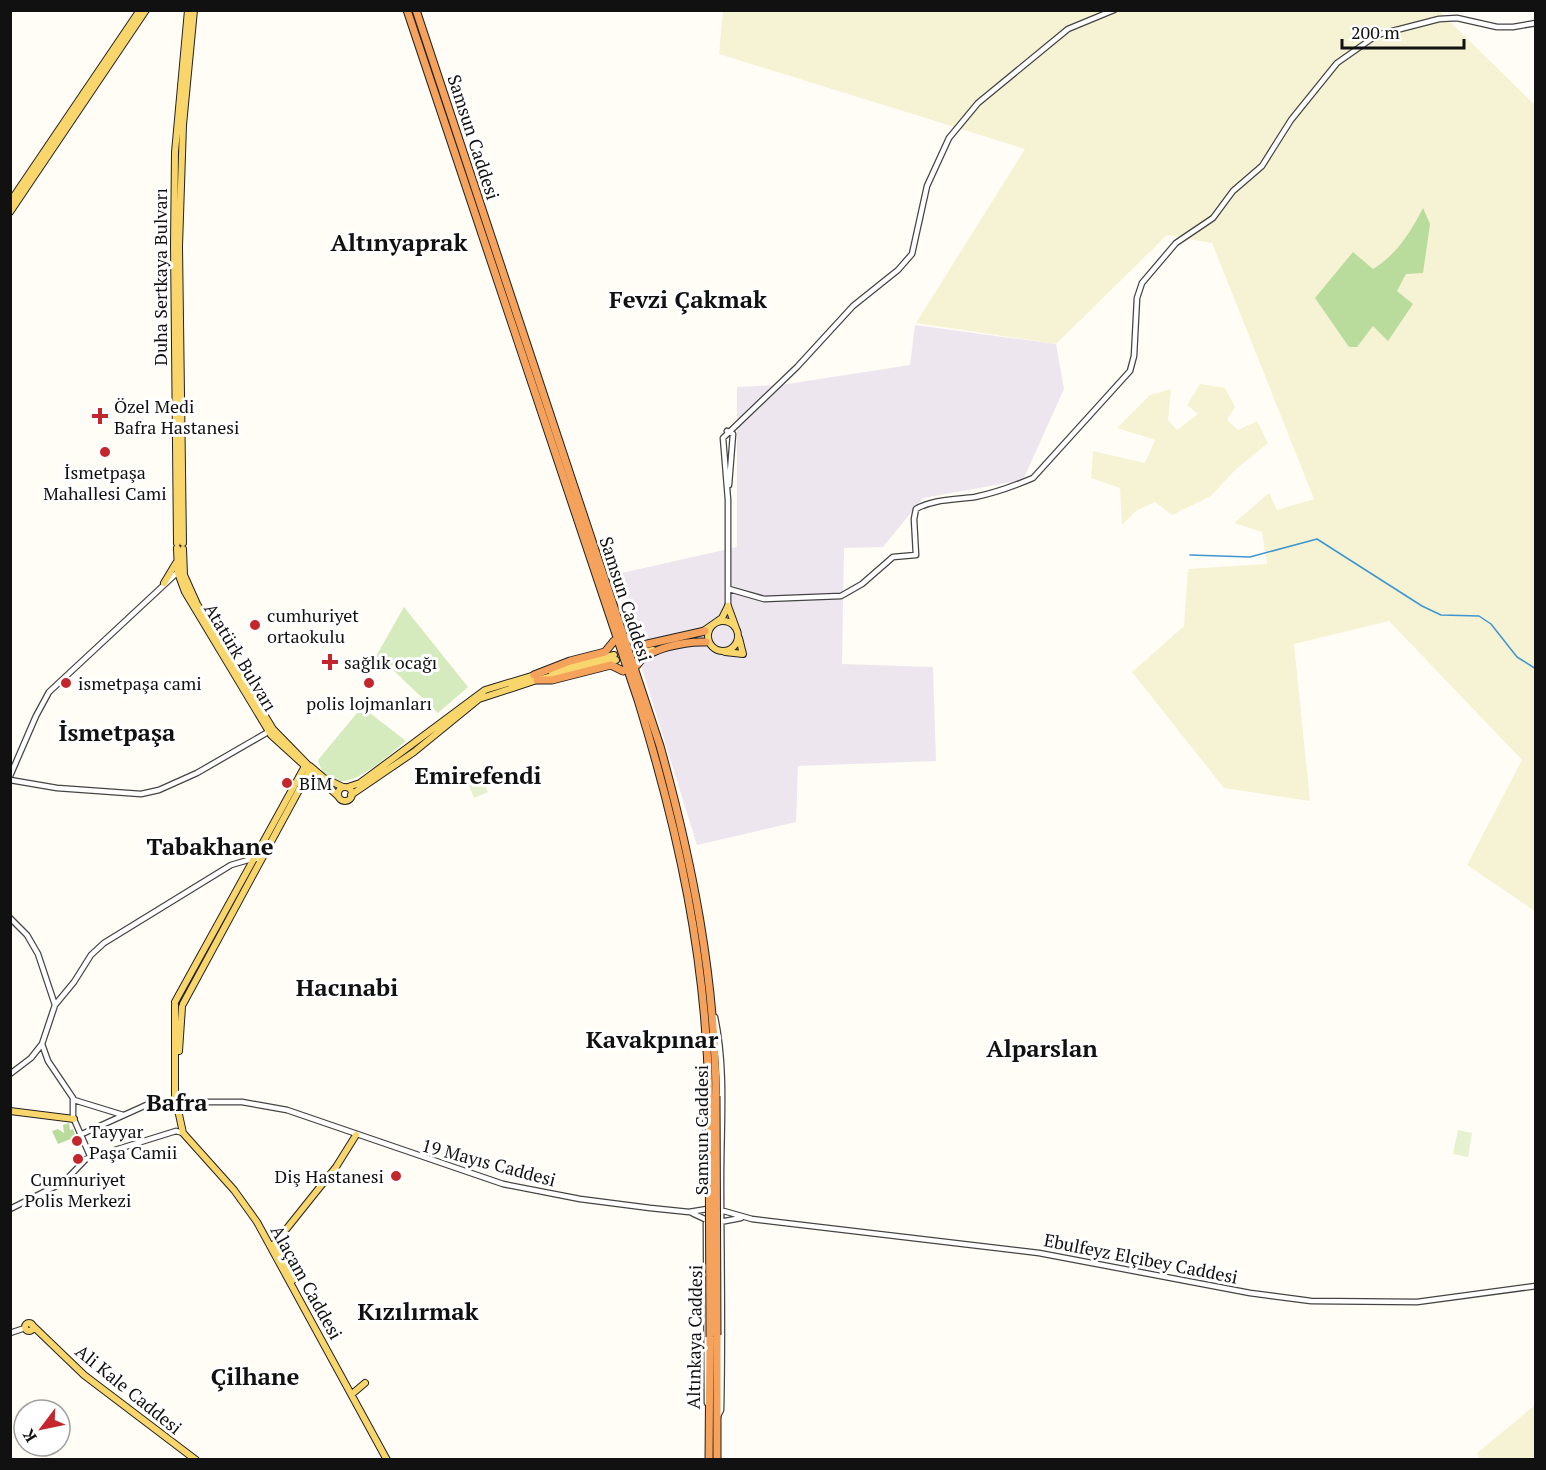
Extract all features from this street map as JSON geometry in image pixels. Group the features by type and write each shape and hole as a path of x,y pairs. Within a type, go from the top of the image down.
{"highway":[{"name":"Samsun Caddesi","path":"407,10 593,554"},
{"name":"Samsun Caddesi","path":"416,10 656,748 694,884 712,1002 712,1213"},
{"path":"593,554 605,568 628,637 659,733 656,748 647,744 591,571 593,554"},
{"path":"628,637 636,644 643,645 705,631"},
{"path":"536,678 570,661 610,650 614,641"},
{"path":"637,665 646,655 696,642 709,644"},
{"path":"536,678 552,680 610,665 623,670"},
{"name":"Samsun Caddesi","path":"656,748 688,889 713,1096"},
{"name":"Altınkaya Caddesi","path":"712,1213 717,1460"},
{"name":"Altınkaya Caddesi","path":"709,1460 708,1411 713,1336"}],"main road":[{"path":"10,202 140,10"},
{"path":"10,212 146,10"},
{"name":"Duha Sertkaya Bulvarı","path":"188,10 174,245 180,570 249,698 270,730 308,768"},
{"name":"Duha Sertkaya Bulvarı","path":"183,73 194,10"},
{"name":"Atatürk Bulvarı","path":"180,546 176,563 180,570 182,586 249,698"},
{"path":"176,563 166,581 182,586"},
{"path":"728,606 743,654 721,651 696,639 639,651 705,631 722,618 728,606"},
{"path":"709,644 708,633 714,624 728,622 737,632"},
{"path":"721,651 734,646 737,632"},
{"path":"338,796 345,787 360,783 485,690 615,657"},
{"path":"308,768 344,801 414,752 479,699 536,678"},
{"path":"308,768 345,787 351,795"},
{"path":"183,1133 177,1102 175,1004 308,768"},
{"path":"177,1102 180,1095 180,1018 183,1006 258,859"},
{"path":"175,1004 180,1000 183,1006"},
{"path":"10,1111 74,1119"},
{"name":"Alaçam Caddesi","path":"183,1133 240,1197 273,1246 354,1393 387,1460"},
{"path":"273,1246 336,1167 356,1135"},
{"name":"Ali Kale Caddesi","path":"27,1329 32,1329 32,1324 84,1375 196,1460"},
{"name":"Ali Kale Caddesi","path":"27,1329 47,1339"},
{"path":"354,1393 365,1383"},
{"name":"Alaçam Caddesi","path":"380,1443 391,1460"}],"street":[{"path":"728,606 728,500 723,443 727,431 771,393 853,306 898,270 912,254 927,186 949,138 978,103 1068,29 1114,10"},
{"path":"729,589 764,599 841,596 862,584 893,557 916,555 914,519 916,509 926,503 977,496 1013,487 1033,478 1130,371 1134,356 1137,298 1142,283 1176,243 1213,218 1233,191 1262,166 1291,120 1337,63 1377,35 1430,21 1457,18 1497,27 1536,23"},
{"path":"727,431 733,434 728,500"},
{"path":"180,570 49,692 36,716 10,778 57,788 141,794 159,790 197,773 270,730"},
{"path":"10,1074 31,1058 42,1044 55,1005 74,982 91,955 104,943 231,865 258,859"},
{"path":"10,918 27,935 38,954 55,1005"},
{"path":"708,1411 705,1397 720,1054 712,1002"},
{"path":"705,1016 712,1213 722,1222 721,1410 716,1418"},
{"path":"42,1044 48,1061 76,1101 124,1114"},
{"path":"76,1101 74,1119 91,1158"},
{"name":"19 Mayıs Caddesi","path":"82,1134 153,1102 234,1101 267,1105 503,1184 580,1200 712,1213"},
{"path":"10,1209 64,1182 83,1161 176,1131 183,1133"},
{"name":"19 Mayıs Caddesi","path":"689,1212 712,1213"},
{"name":"19 Mayıs Caddesi","path":"712,1213 713,1222"},
{"name":"Ebulfeyz Elçibey Caddesi","path":"712,1213 1039,1253 1250,1293 1311,1301 1417,1302 1536,1286"},
{"name":"Ebulfeyz Elçibey Caddesi","path":"713,1222 742,1218"},
{"path":"10,1333 27,1329"}],"shaded area":[{"path":"723,11 1439,11 1535,105 1535,911 1467,865 1522,760 1389,621 1294,644 1310,801 1224,788 1132,672 1184,626 1188,569 1267,564 1262,532 1234,523 1269,493 1277,510 1314,499 1212,243 1167,235 1056,344 916,323 1025,149 719,54"},
{"path":"915,325 1056,344 1064,389 1023,480 923,498 883,547 844,548 842,664 933,667 936,761 798,766 796,822 697,845 613,575 737,547 737,387 781,385 910,365"},
{"path":"1200,384 1225,388 1235,407 1227,420 1238,430 1257,421 1268,443 1235,470 1211,496 1172,515 1155,502 1137,510 1122,525 1120,488 1091,478 1093,451 1145,463 1155,440 1117,428 1150,395 1171,389 1168,420 1177,430 1198,414 1187,405"},
{"path":"1535,1405 1535,1459 1480,1459 1477,1453"}],"green space":[{"path":"1423,208 1430,224 1423,273 1406,274 1397,291 1413,304 1388,341 1373,326 1357,347 1349,347 1315,298 1353,252 1373,269 1382,263 1402,242"},
{"path":"404,607 468,687 438,713 388,665 375,658"},
{"path":"362,707 406,741 360,776 347,781 335,781 325,774 318,760"},
{"path":"478,768 488,792 474,798 464,773"},
{"path":"69,1123 70,1130 73,1129 76,1137 58,1144 52,1131 58,1129 64,1133 63,1125"},
{"path":"1458,1130 1472,1133 1468,1157 1453,1154"}],"waterway":[{"path":"1190,555 1250,557 1317,539 1422,606 1441,615 1479,616 1491,624 1517,657 1536,669"}],"tunnel":[{"path":"614,655 638,649"}],"place":[{"name":"Özel Medi Bafra Hastanesi","path":"100,416"},
{"name":"İsmetpaşa Mahallesi Cami","path":"105,452"},
{"name":"cumhuriyet ortaokulu","path":"255,625"},
{"name":"sağlık ocağı","path":"330,662"},
{"name":"ismetpaşa cami","path":"66,683"},
{"name":"polis lojmanları","path":"369,683"},
{"name":"BİM","path":"287,783"},
{"name":"Tayyar Paşa Camii","path":"77,1141"},
{"name":"Cumnuriyet Polis Merkezi","path":"78,1159"},
{"name":"Diş Hastanesi","path":"396,1176"}],"district":[{"name":"Altınyaprak","path":"399,242"},
{"name":"Fevzi Çakmak","path":"688,299"},
{"name":"İsmetpaşa","path":"117,732"},
{"name":"Emirefendi","path":"478,775"},
{"name":"Tabakhane","path":"210,846"},
{"name":"Hacınabi","path":"347,987"},
{"name":"Kavakpınar","path":"652,1039"},
{"name":"Alparslan","path":"1042,1048"},
{"name":"Bafra","path":"177,1102"},
{"name":"Kızılırmak","path":"418,1311"},
{"name":"Çilhane","path":"255,1376"}]}
